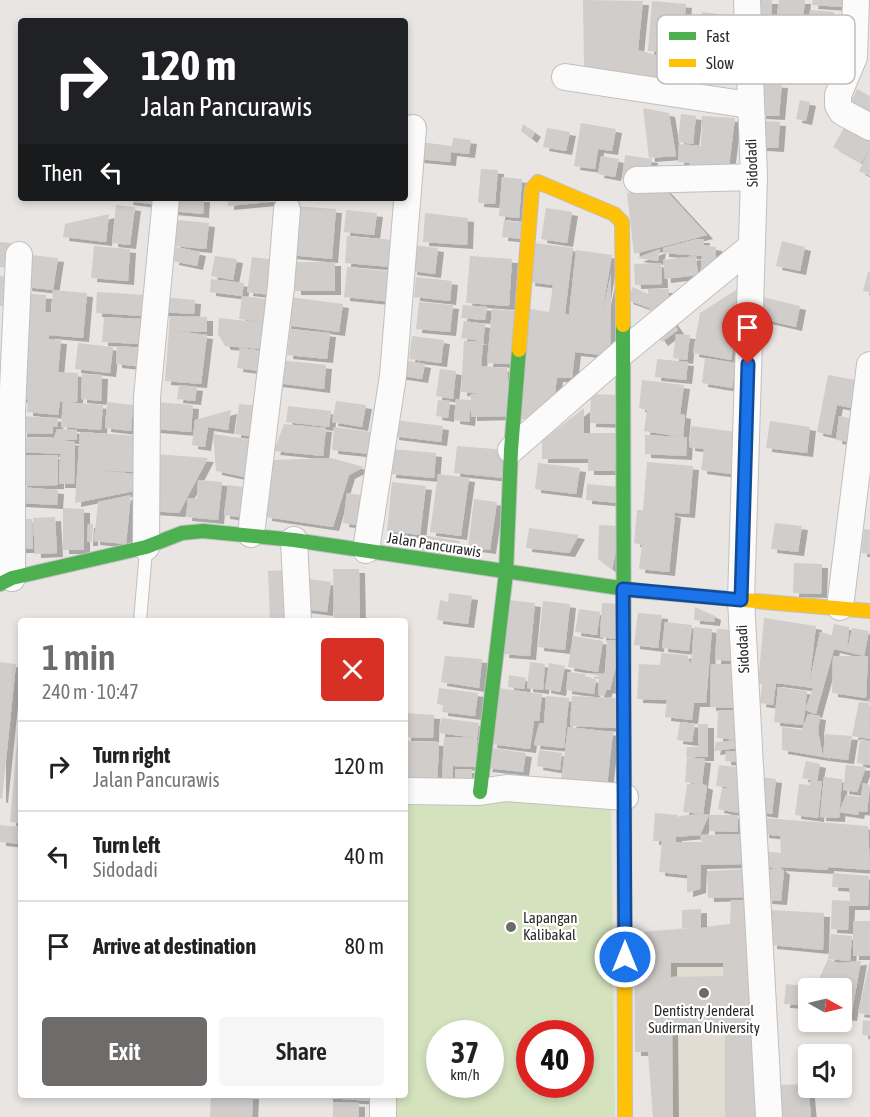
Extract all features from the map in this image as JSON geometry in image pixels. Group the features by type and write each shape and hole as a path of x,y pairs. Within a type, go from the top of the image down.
{"street":[{"name":"Sidodadi","path":"747,0 747,15"},
{"path":"855,28 856,0"},
{"path":"565,77 749,105"},
{"name":"Sidodadi","path":"749,84 754,177 741,600 769,1117"},
{"path":"843,84 838,95 838,105 842,112 870,127"},
{"path":"408,190 413,128"},
{"path":"637,180 754,177"},
{"path":"480,792 506,573 511,450 532,189 538,182 614,214 622,222 626,1117"},
{"path":"146,547 147,397 166,201"},
{"path":"366,550 393,376 407,201"},
{"path":"251,534 281,286 287,209"},
{"path":"511,450 622,353 752,246"},
{"path":"6,581 19,255"},
{"path":"840,607 870,365"},
{"name":"Jalan Pancurawis","path":"6,581 146,547 182,533 203,531 251,534 623,589 870,611"},
{"path":"294,540 298,618"},
{"path":"408,791 480,792 506,788 625,797"},
{"path":"383,1098 383,1117"}],"lane":[{"path":"140,618 146,547"}],"shaded area":[{"name":"Dentistry Jenderal Sudirman University","path":"730,924 766,1117 653,1117 646,931"}],"green space":[{"name":"Lapangan Kalibakal","path":"596,800 611,806 615,1117 387,1117 380,1098 408,1098 408,802"}],"building":[{"path":"583,0 643,1 638,50 657,55 657,78 584,68"},
{"path":"760,0 772,0 771,15 759,15"},
{"path":"779,0 805,0 803,15 777,15"},
{"path":"813,0 842,0 842,7 812,5"},
{"path":"652,1 686,4 685,15 657,15 657,52 648,51"},
{"path":"810,10 834,12 834,15 810,15"},
{"path":"702,12 728,15 702,15"},
{"path":"763,84 782,84 779,116 760,115"},
{"path":"857,89 870,96 870,120 848,109"},
{"path":"800,100 810,102 806,121 796,119"},
{"path":"643,108 669,113 676,156 649,158"},
{"path":"681,114 696,116 693,144 678,142"},
{"path":"702,116 735,118 728,175 689,172 690,163 678,162 679,144 701,146"},
{"path":"762,121 780,122 778,148 761,147"},
{"path":"581,123 616,129 612,151 598,149 595,169 574,166"},
{"path":"523,124 535,133 531,139 521,131"},
{"path":"845,126 870,141 870,147 861,163 833,147"},
{"path":"547,128 570,132 566,151 543,147"},
{"path":"453,138 471,140 469,154 451,152 450,162 418,159 420,142 452,146"},
{"path":"870,148 870,176 859,171"},
{"path":"625,155 652,159 649,176 622,178"},
{"path":"601,156 619,159 615,177 598,174"},
{"path":"481,169 498,170 495,204 478,203"},
{"path":"502,177 522,179 519,218 499,216"},
{"path":"662,186 707,235 634,254 627,193"},
{"path":"127,201 159,201 158,205"},
{"path":"172,201 204,201 203,214 171,211"},
{"path":"228,201 269,201 269,202 228,206"},
{"path":"116,205 135,207 130,245 112,243"},
{"path":"294,206 336,209 332,259 290,255"},
{"path":"546,208 572,212 567,243 541,239"},
{"path":"346,210 377,213 374,235 344,232"},
{"path":"425,213 468,218 467,245 423,242"},
{"path":"109,214 106,242 63,237 65,224"},
{"path":"177,220 209,223 206,249 174,246"},
{"path":"504,220 525,223 523,239 502,237"},
{"path":"347,236 394,240 392,267 345,263"},
{"path":"704,239 703,245 716,247 715,271 700,279 702,256 663,253 663,248"},
{"path":"782,241 805,247 800,271 776,266"},
{"path":"0,242 12,243 9,268 0,267"},
{"path":"534,243 573,248 565,314 569,314 576,250 612,255 601,319 611,274 610,356 575,352 572,378 557,378 554,400 547,399 544,419 520,419 530,309 549,312 553,285 529,282"},
{"path":"414,245 438,248 435,274 411,271"},
{"path":"94,246 130,249 128,281 91,278"},
{"path":"176,247 200,252 197,266 173,261"},
{"path":"660,249 658,261 637,258"},
{"path":"30,255 58,258 53,290 26,287"},
{"path":"215,256 237,259 233,280 211,276"},
{"path":"470,256 512,259 509,306 466,303"},
{"path":"696,256 698,275 665,279 663,260"},
{"path":"252,257 275,260 270,295 247,292"},
{"path":"295,262 335,262 335,291 295,291"},
{"path":"661,263 662,284 635,285 634,264"},
{"path":"347,267 397,272 393,302 344,297"},
{"path":"868,272 870,272 870,292 863,291"},
{"path":"0,276 18,278 15,307 0,306"},
{"path":"416,277 452,281 450,301 414,297"},
{"path":"211,279 244,283 242,296 210,292"},
{"path":"744,285 731,360 693,353 700,313"},
{"path":"633,287 648,294 648,289 669,289 669,303 662,303 662,311 649,311 649,308 627,300"},
{"path":"53,290 87,293 83,338 49,335 49,339 61,340 58,372 78,373 77,402 60,402 58,415 27,412 28,400 20,399 21,293 46,295 45,312 51,312"},
{"path":"97,292 145,295 144,316 96,313"},
{"path":"242,296 274,300 271,323 239,319"},
{"path":"163,297 195,300 194,314 162,312"},
{"path":"289,297 343,304 339,332 285,325"},
{"path":"762,297 800,306 796,327 757,318"},
{"path":"419,302 453,305 450,332 416,329"},
{"path":"463,305 487,307 485,320 461,318"},
{"path":"492,309 515,311 510,364 487,363"},
{"path":"170,316 207,317 207,332 175,331 207,335 201,384 165,381"},
{"path":"668,316 678,330 662,342 657,335"},
{"path":"104,317 141,319 140,344 102,342"},
{"path":"219,318 266,323 262,349 225,346 218,334"},
{"path":"464,321 485,324 481,366 507,368 511,416 471,417 471,404 469,422 454,420 456,399 471,400 470,394 483,394 461,392 464,341 482,341 461,338"},
{"path":"290,329 330,333 327,359 287,355"},
{"path":"676,334 690,335 687,360 673,358"},
{"path":"412,336 444,340 441,363 409,359"},
{"path":"78,343 113,347 110,373 75,369"},
{"path":"117,346 145,348 144,367 116,364"},
{"path":"240,348 272,352 269,372 237,368"},
{"path":"705,358 736,363 732,388 702,383"},
{"path":"399,359 425,364 422,379 396,375"},
{"path":"657,359 688,362 686,380 655,377"},
{"path":"280,360 326,365 324,389 277,383"},
{"path":"440,369 456,371 453,399 436,396"},
{"path":"82,374 102,375 101,401 81,399"},
{"path":"828,375 861,381 856,409 837,405 831,435 817,432"},
{"path":"642,380 684,385 680,414 685,415 683,437 687,437 686,456 645,454 645,435 681,437 644,431 647,410 639,408"},
{"path":"179,385 197,387 195,401 177,399"},
{"path":"591,394 617,395 616,424 590,423"},
{"path":"438,400 450,401 448,418 436,416"},
{"path":"336,401 366,405 362,427 332,422"},
{"path":"63,402 103,405 101,430 61,427"},
{"path":"107,402 133,405 131,431 105,428"},
{"path":"156,402 193,405 191,432 154,429"},
{"path":"239,404 262,406 259,437 235,434"},
{"path":"288,406 331,411 329,427 286,422"},
{"path":"584,408 584,433 616,433 615,471 588,471 588,459 542,459 542,441"},
{"path":"231,410 228,430 208,427 205,447 192,445 195,420"},
{"path":"21,416 58,418 57,427 53,426 53,434 21,433"},
{"path":"839,416 854,419 850,442 836,440"},
{"path":"395,420 443,426 441,442 393,436"},
{"path":"770,421 810,427 807,453 766,448"},
{"path":"284,424 326,428 323,456 274,451"},
{"path":"691,426 737,432 731,474 701,470 704,449 689,447"},
{"path":"334,427 372,432 370,454 332,450"},
{"path":"57,429 77,430 77,440 60,440 75,442 74,484 59,484 60,455 64,454 18,452 19,437 54,438"},
{"path":"80,432 138,436 135,472 93,470 137,474 135,491 75,503"},
{"path":"213,434 247,439 255,450 249,478 216,471"},
{"path":"457,446 507,450 504,478 454,473"},
{"path":"392,449 436,453 434,478 390,474"},
{"path":"155,454 208,458 179,513 151,511"},
{"path":"21,455 58,455 58,485 21,486"},
{"path":"331,458 364,467 349,475 333,527 266,517 273,460"},
{"path":"647,462 693,466 689,514 668,512 675,514 669,572 639,569 642,545 634,543 637,510 643,510"},
{"path":"538,463 580,468 576,494 535,489"},
{"path":"438,474 469,478 461,536 430,532"},
{"path":"198,480 222,482 218,520 186,517 188,498 197,499"},
{"path":"392,482 426,486 420,535 387,531"},
{"path":"587,484 620,487 619,503 586,500"},
{"path":"228,485 251,488 247,518 224,515"},
{"path":"20,487 58,490 57,505 20,503"},
{"path":"347,493 373,497 368,527 343,523"},
{"path":"131,495 126,544 94,541 98,502"},
{"path":"474,499 497,502 490,550 468,547"},
{"path":"63,508 84,509 84,550 63,550"},
{"path":"55,517 57,553 35,554 33,518"},
{"path":"19,519 32,519 33,549 19,549"},
{"path":"775,523 802,526 798,552 771,549"},
{"path":"88,524 93,524 92,542 87,542"},
{"path":"599,525 621,526 612,570 598,559"},
{"path":"529,528 579,535 569,553 526,548"},
{"path":"864,529 870,530 870,554 861,553"},
{"path":"423,535 460,541 457,557 421,551"},
{"path":"794,563 822,564 821,594 793,593"},
{"path":"333,569 359,569 360,618 334,618"},
{"path":"293,570 295,618 270,618 268,571"},
{"path":"308,579 331,582 327,612 304,609"},
{"path":"449,593 472,596 468,624 437,620 440,600 448,602"},
{"path":"508,600 535,603 530,656 503,654"},
{"path":"543,601 570,604 565,650 538,647"},
{"path":"602,603 619,604 616,639 600,637"},
{"path":"695,607 715,616 714,622 694,620"},
{"path":"579,609 600,612 597,635 575,632"},
{"path":"638,613 662,615 658,648 634,645"},
{"path":"764,618 816,626 809,685 820,632 832,635 834,624 849,627 847,652 834,649 816,714 805,710 813,688 776,683 773,705 760,703 762,684 758,684"},
{"path":"665,622 692,625 689,651 662,648"},
{"path":"694,627 712,629 706,703 694,703 692,720 665,717 667,700 637,699 639,664 660,665 661,653 687,655 691,665"},
{"path":"852,628 869,631 864,656 847,652"},
{"path":"717,629 738,630 736,661 715,660"},
{"path":"573,636 603,641 598,672 568,667"},
{"path":"607,640 622,641 610,690 607,689 604,696 598,695 599,676 586,673 605,674"},
{"path":"445,656 482,659 479,688 441,682"},
{"path":"833,656 868,656 866,698 832,693"},
{"path":"0,662 16,664 2,799 0,798"},
{"path":"530,662 545,664 543,690 527,688"},
{"path":"549,663 565,666 560,692 545,689"},
{"path":"711,664 739,664 738,708 710,707"},
{"path":"568,672 586,674 585,678 596,679 594,694 566,690"},
{"path":"509,675 526,678 524,689 508,687"},
{"path":"778,687 807,691 803,725 774,722"},
{"path":"439,688 478,693 475,716 442,712 443,705 437,704"},
{"path":"498,688 542,694 539,721 534,721 530,749 491,744"},
{"path":"546,696 569,698 564,748 534,745 539,724 544,723"},
{"path":"572,696 618,698 616,728 570,726"},
{"path":"869,699 870,739 852,736 859,702 868,703"},
{"path":"718,710 741,710 739,748 714,751 716,742 739,740 717,738"},
{"path":"408,713 434,715 433,738 408,737"},
{"path":"808,714 820,716 818,731 823,757 782,750 782,727 802,730"},
{"path":"441,718 479,723 477,738 439,733"},
{"path":"680,722 695,724 692,742 677,740"},
{"path":"698,724 708,724 708,757 686,757 687,747 698,747"},
{"path":"568,727 613,732 606,795 561,782"},
{"path":"18,731 18,823 10,822"},
{"path":"825,734 852,736 848,760 823,757"},
{"path":"444,737 477,738 476,767 453,766 452,781 442,780"},
{"path":"860,739 870,741 870,765 857,763"},
{"path":"408,741 439,742 437,787 408,786"},
{"path":"493,748 526,753 523,772 486,768"},
{"path":"539,750 562,753 560,770 537,766"},
{"path":"726,751 740,752 735,762 725,761"},
{"path":"687,757 705,759 702,784 707,786 703,814 683,812 687,784 699,784 685,782"},
{"path":"806,761 820,764 817,781 822,781 818,818 795,815 799,784 810,785 811,780 802,778"},
{"path":"719,765 743,768 738,813 718,809 722,788 735,788 716,786"},
{"path":"846,765 866,767 857,792 843,790"},
{"path":"455,769 472,769 472,785 455,785"},
{"path":"761,777 776,779 772,814 757,812"},
{"path":"824,777 842,779 839,818 820,817"},
{"path":"863,783 870,785 867,812 859,811 858,815 839,812 846,795 861,797"},
{"path":"655,813 678,815 677,827 679,816 709,815 700,835 747,834 747,864 701,865 700,889 687,893 687,875 659,872 662,841 653,841","holes":["700,835 702,842 676,842 676,837"]},
{"path":"709,815 738,815 738,832 709,831"},
{"path":"764,818 868,826 870,870 779,867 784,871 781,901 766,900 769,869 778,869 761,866 763,851 781,853 780,836 763,834"},
{"path":"0,825 18,827 18,844 0,842"},
{"path":"748,869 749,897 708,898 707,871"},
{"path":"833,873 869,876 868,906 849,906 848,930 831,929 832,900 850,901 849,888 832,887"},
{"name":"Dentistry Jenderal Sudirman University","path":"731,900 748,900 766,1117 725,1117 725,1026 672,1027 673,1117 653,1117 648,1052 635,1052 634,933 692,928 682,928 682,910 701,909 701,928 730,924","holes":["671,963 723,963 723,976 671,977"]},
{"path":"771,910 824,913 823,950 771,945"},
{"path":"853,921 870,921 870,956 853,956"},
{"path":"831,934 852,936 850,961 828,959"},
{"path":"828,959 838,963 861,961 852,1011 852,978 819,978"},
{"path":"870,960 870,1015 858,1013"},
{"path":"786,984 798,985 798,1005 784,1004"},
{"path":"863,1020 870,1021 870,1036 862,1035"},
{"path":"798,1084 798,1098 809,1098 811,1117 776,1117 776,1085"},
{"path":"211,1098 253,1098 252,1117 210,1117"},
{"path":"327,1098 372,1098 372,1101"},
{"path":"333,1102 359,1103 359,1117 333,1117"}],"traffic: fast":[{"path":"623,325 624,747"},
{"path":"480,792 506,573 511,450 519,350"},
{"path":"0,584 12,578 146,547 182,533 203,531 294,540 640,591"}],"traffic: slow":[{"path":"519,350 532,189 538,182 614,214 622,222 623,325"},
{"path":"640,591 870,611"},
{"path":"624,747 625,1117"}],"place":[{"name":"Lapangan Kalibakal","path":"511,927"},
{"name":"Dentistry Jenderal Sudirman University","path":"704,993"}],"route":[{"path":"625,957 623,589 741,600 748,364"}]}
